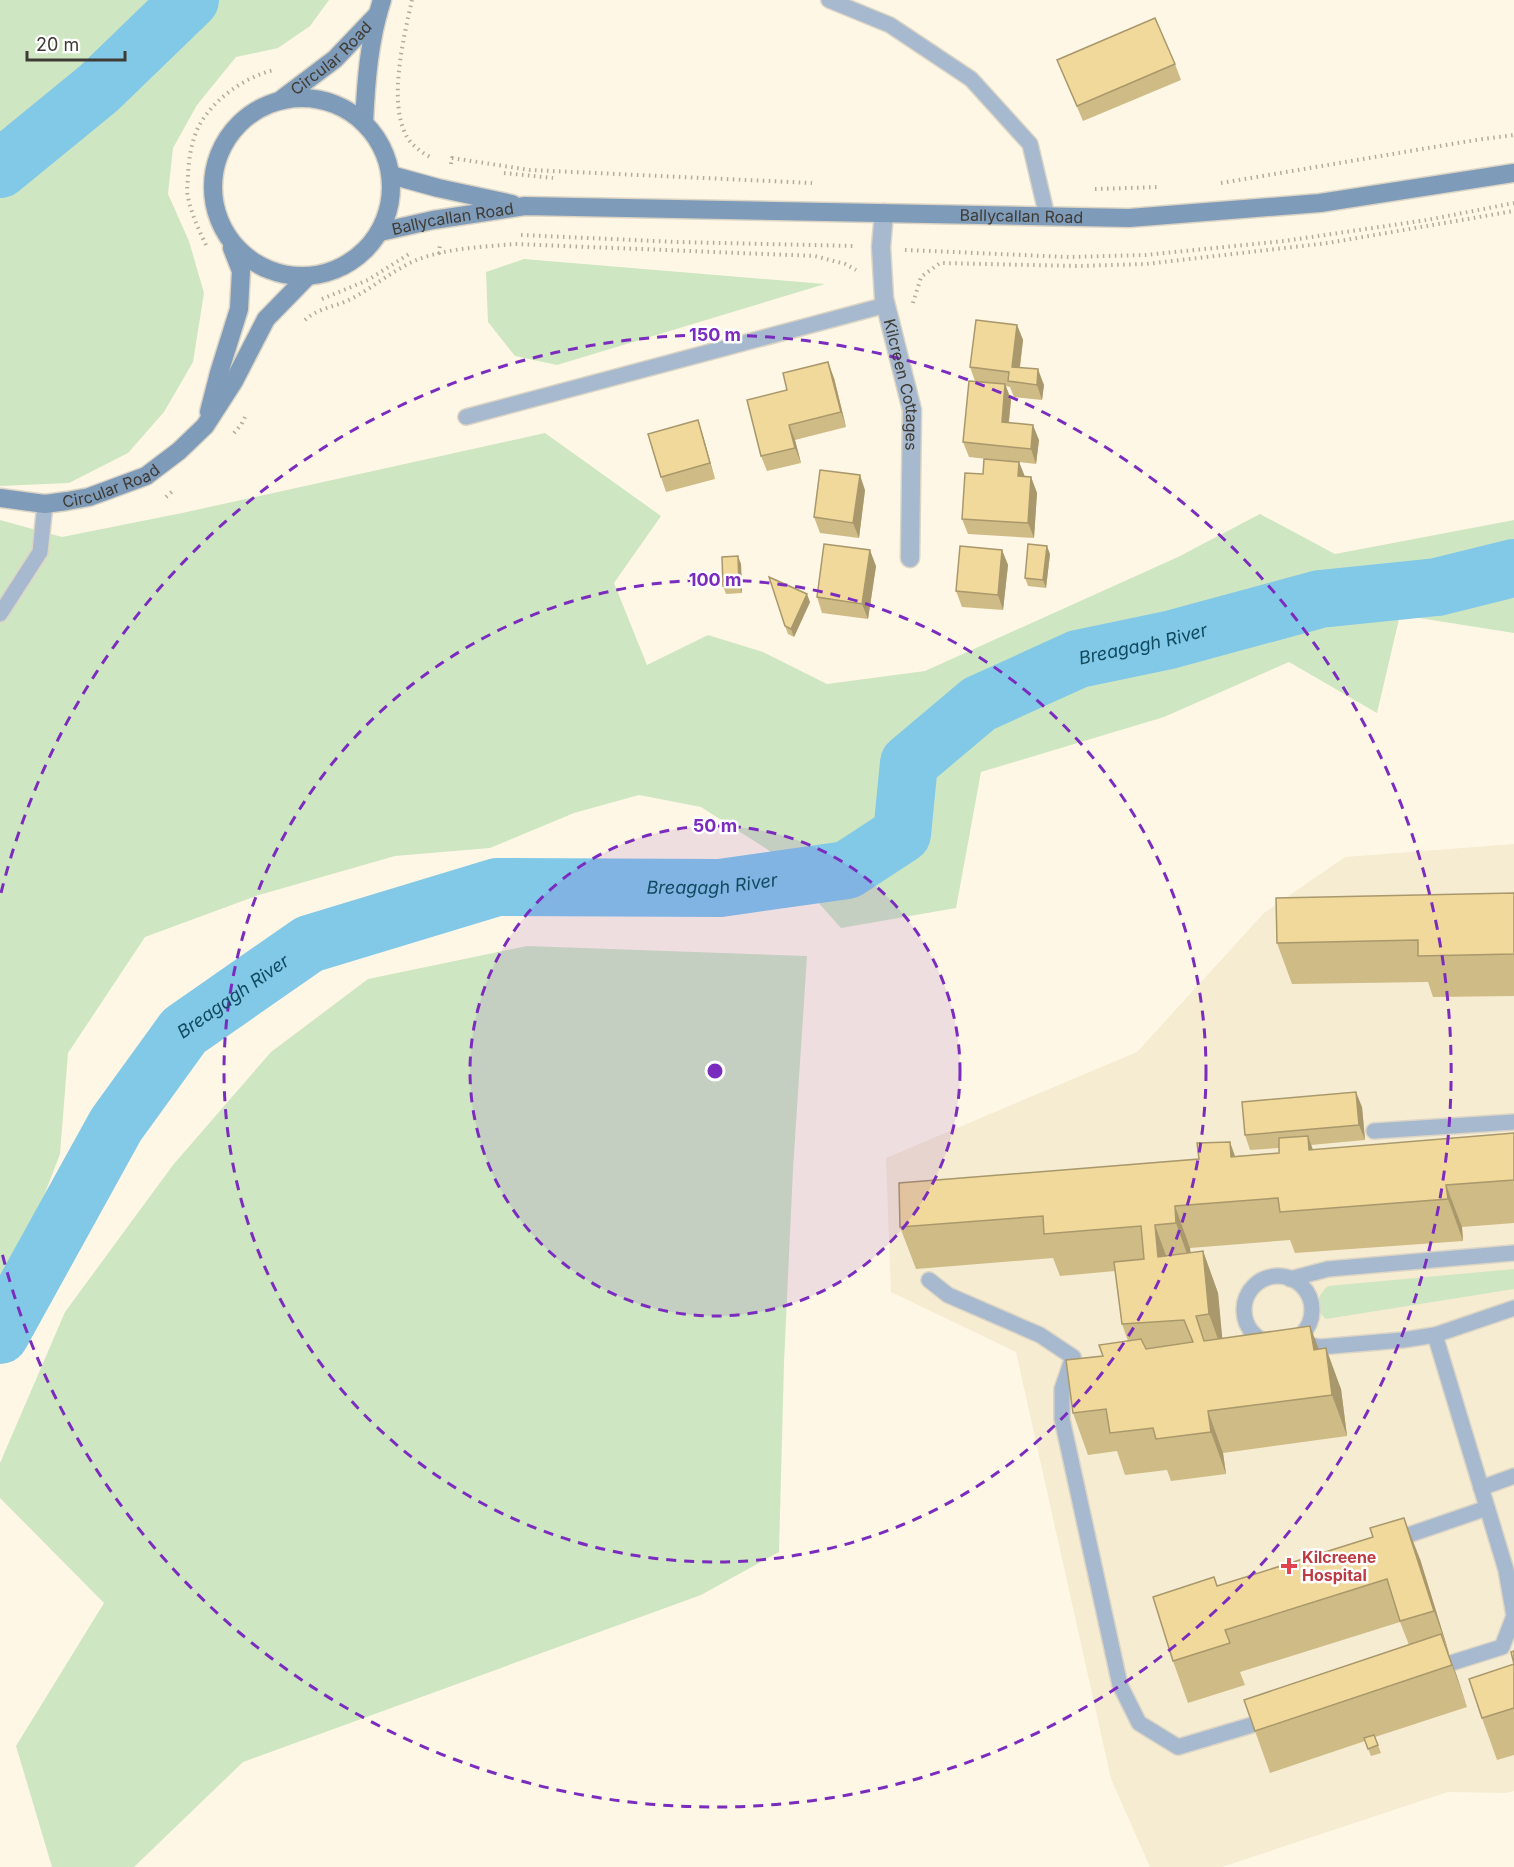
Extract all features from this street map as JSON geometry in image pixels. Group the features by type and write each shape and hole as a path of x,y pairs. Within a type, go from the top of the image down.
{"main road":[{"name":"Circular Road","path":"205,426 239,309 241,271 216,214 212,184 217,156 232,130 254,111 282,99 335,59 380,7"},
{"name":"Circular Road","path":"364,123 366,74 380,7"},
{"name":"Circular Road","path":"229,240 251,262 278,274 307,277 336,271 361,255 380,232 390,204 391,175 382,146 364,123 340,106 312,98 282,99"},
{"name":"Ballycallan Road","path":"380,232 433,220 525,207 1129,218 1320,203 1514,174"},
{"name":"Ballycallan Road","path":"391,175 525,207"},
{"name":"Circular Road","path":"0,498 45,504 89,497 146,476 179,451 205,426 234,381 266,319 307,277"}],"street":[{"name":"Kilcreen Cottages","path":"884,213 881,247 886,305 912,410 910,558"}],"lane":[{"path":"829,0 890,25 971,79 1030,144 1047,216"},
{"path":"466,417 886,305"},
{"path":"0,614 40,552 45,504"},
{"path":"1374,1131 1514,1122"},
{"path":"1290,1279 1328,1269 1514,1253"},
{"path":"1280,1276 1300,1284 1307,1293 1311,1304 1308,1326 1301,1335 1291,1341 1280,1344 1269,1343 1259,1339 1251,1331 1244,1311 1245,1299 1258,1282 1280,1276"},
{"path":"929,1280 948,1295 1040,1335 1073,1357 1062,1389 1062,1419 1120,1685 1139,1723 1178,1747 1285,1714"},
{"path":"1291,1341 1320,1347 1403,1340 1435,1335 1514,1308"},
{"path":"1418,1673 1502,1647 1514,1616 1510,1569 1487,1508 1435,1335"},
{"path":"1481,1488 1514,1476"},
{"path":"1382,1545 1487,1508"}],"path":[{"path":"411,0 399,66 399,115 406,136 431,158"},
{"path":"206,247 187,191 190,154 200,124 219,100 242,83 280,69"},
{"path":"1216,183 1514,135"},
{"path":"452,158 530,170 813,183"},
{"path":"440,163 451,166"},
{"path":"498,173 556,179"},
{"path":"1088,189 1170,187"},
{"path":"511,234 678,242 881,247 924,252 1069,257 1145,255 1284,241 1427,220 1514,203"},
{"path":"912,310 921,277 940,262 1077,266 1146,264 1328,243 1514,211"},
{"path":"428,248 449,240"},
{"path":"297,327 312,314 349,301 414,262 439,254 514,244 815,256 851,266 860,274"},
{"path":"312,302 368,280 406,255 417,251"},
{"path":"234,433 241,425 251,405"},
{"path":"166,498 181,484"}],"shaded area":[{"name":"Kilcreene Hospital","path":"1514,844 1514,1791 1506,1793 1448,1792 1222,1867 1150,1867 1111,1779 1016,1352 891,1292 886,1158 1137,1052 1264,913 1345,857"}],"green space":[{"path":"0,0 329,0 310,26 278,48 236,57 197,105 173,148 168,194 189,241 204,293 193,362 164,412 128,453 69,483 0,486"},
{"path":"524,259 825,284 557,365 515,356 488,322 486,272"},
{"path":"545,433 661,516 614,583 647,665 708,635 763,652 827,684 925,671 1178,557 1260,514 1335,554 1514,520 1514,633 1400,615 1377,713 1289,662 1164,717 981,772 956,908 841,928 776,855 701,807 639,795 574,813 490,848 395,856 259,895 145,937 68,1053 60,1154 15,1271 0,1294 0,520 62,537"},
{"path":"527,946 807,956 793,1169 784,1363 779,1552 701,1595 243,1762 134,1867 52,1867 16,1746 104,1603 0,1498 0,1463 65,1312 173,1165 271,1052 368,979"},
{"path":"1514,1269 1514,1289 1326,1319 1318,1307 1319,1298 1328,1286"}],"building":[{"path":"1155,18 1175,64 1077,106 1057,60"},
{"path":"976,320 1017,325 1012,367 1038,369 1037,385 1008,381 1009,372 970,367"},
{"path":"828,362 841,412 789,425 795,448 761,456 747,400 787,390 783,373"},
{"path":"969,381 1005,384 1002,422 1033,425 1031,449 963,442"},
{"path":"698,420 710,463 661,477 648,434"},
{"path":"984,459 1019,462 1018,476 1031,477 1028,523 962,519 965,473 983,474"},
{"path":"820,470 860,475 853,523 814,517"},
{"path":"824,544 870,550 862,604 817,597"},
{"path":"1028,544 1047,546 1043,580 1025,578"},
{"path":"960,546 1002,550 998,595 956,591"},
{"path":"738,556 739,585 723,586 722,557"},
{"path":"769,577 807,594 791,629 785,626"},
{"path":"1514,893 1514,954 1418,956 1418,940 1277,943 1276,898"},
{"path":"1356,1092 1359,1125 1245,1135 1242,1102"},
{"path":"1514,1133 1514,1180 1446,1185 1448,1199 1280,1212 1278,1198 1175,1206 1176,1223 1155,1225 1158,1257 1203,1251 1209,1314 1196,1316 1204,1341 1310,1326 1314,1350 1326,1348 1332,1395 1208,1411 1211,1432 1156,1439 1153,1428 1110,1433 1106,1409 1073,1413 1066,1360 1103,1356 1099,1345 1141,1339 1146,1349 1193,1342 1184,1320 1122,1324 1114,1262 1144,1259 1141,1226 1044,1234 1043,1216 900,1227 899,1183 1199,1159 1197,1143 1230,1142 1231,1157 1279,1153 1279,1138 1308,1136 1309,1150"},
{"path":"1404,1518 1434,1611 1400,1621 1387,1579 1225,1630 1230,1643 1173,1661 1153,1597 1214,1577 1217,1586 1373,1537 1370,1528"},
{"path":"1441,1634 1452,1665 1255,1731 1244,1700"},
{"path":"1514,1664 1514,1708 1482,1718 1469,1679"},
{"path":"1374,1735 1378,1745 1368,1749 1364,1738"}],"waterway":[{"name":"Breagagh River","path":"0,169 99,88 190,0"},
{"name":"Breagagh River","path":"0,1335 116,1125 184,1031 309,944 497,887 720,888 847,870 902,834 909,763 979,704 1078,659 1169,640 1320,599 1437,587 1514,568"}],"place":[{"name":"Kilcreene Hospital","path":"1289,1566"}]}
